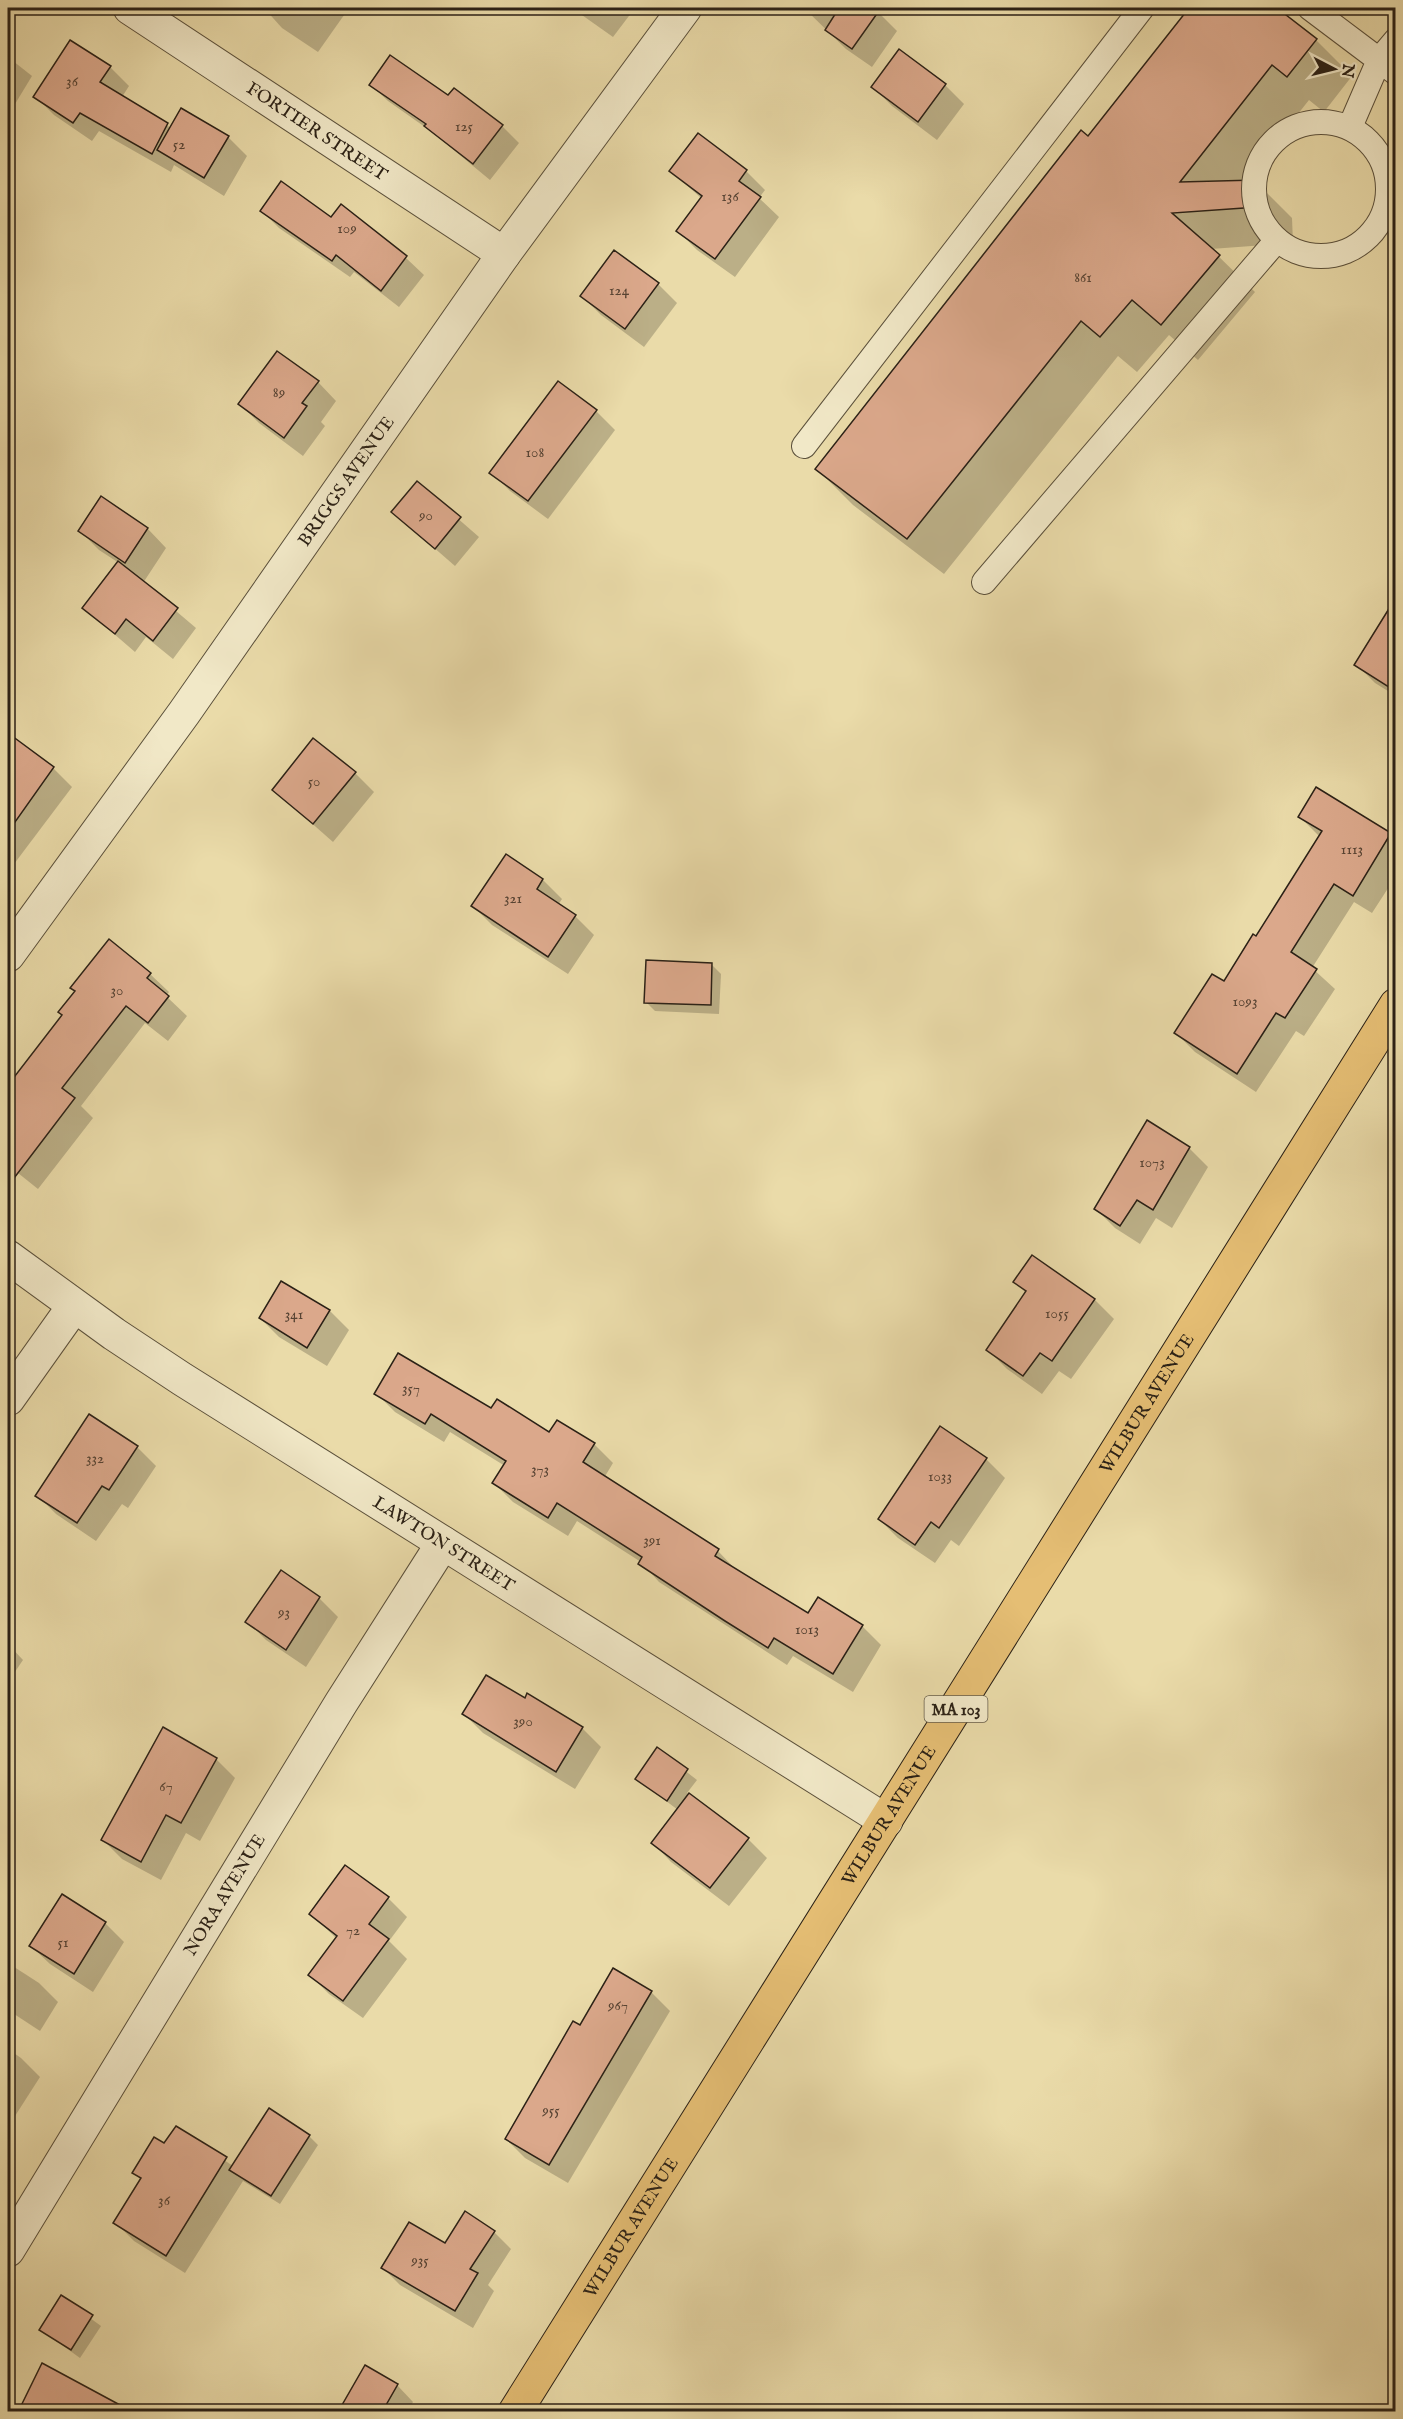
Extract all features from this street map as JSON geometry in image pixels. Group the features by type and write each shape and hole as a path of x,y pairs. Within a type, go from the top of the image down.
{"main road":[{"name":"WILBUR AVENUE","path":"515,2412 1395,1005"}],"street":[{"name":"FORTIER STREET","path":"130,8 504,254"},
{"name":"BRIGGS AVENUE","path":"8,956 184,713 504,254 685,8"},
{"name":"LAWTON STREET","path":"8,1257 74,1306 182,1378 886,1821"},
{"path":"8,1399 74,1306"},
{"name":"NORA AVENUE","path":"8,2250 341,1703 444,1543"}],"lane":[{"path":"804,447 1142,8"},
{"path":"1310,8 1387,66"},
{"path":"1350,127 1387,66 1395,40"},
{"path":"1331,121 1350,127 1366,138 1379,153 1386,170 1389,189 1386,209 1378,226 1365,240 1349,250 1330,256 1311,256 1292,250 1277,240 1264,225 1256,207 1254,188 1257,169 1264,151 1278,137 1294,127 1312,122 1331,121"},
{"path":"984,582 1277,240"}],"building":[{"path":"839,8 881,8 852,49 825,30"},
{"path":"1189,8 1277,8 1317,39 1287,77 1272,65 1180,182 1256,180 1258,207 1172,213 1220,255 1161,325 1132,300 1100,337 1081,321 907,539 815,469 1081,130 1088,136"},
{"path":"70,40 111,66 100,82 168,123 152,154 80,113 73,123 33,97"},
{"path":"899,49 946,84 918,122 871,87"},
{"path":"390,55 448,95 454,88 503,125 473,164 424,126 426,124 369,85"},
{"path":"181,108 229,136 204,178 157,150"},
{"path":"698,133 747,170 739,181 761,197 715,259 676,231 702,196 669,171"},
{"path":"281,181 331,217 341,204 407,256 381,291 336,255 332,261 260,211"},
{"path":"614,250 659,283 625,329 580,296"},
{"path":"277,351 319,381 302,403 307,406 284,438 238,404"},
{"path":"558,381 597,410 528,501 489,473"},
{"path":"417,481 461,517 435,549 391,512"},
{"path":"101,496 148,528 125,563 78,531"},
{"path":"118,561 178,608 153,641 126,619 115,634 82,608"},
{"path":"1395,599 1395,691 1354,665"},
{"path":"8,733 54,767 8,832"},
{"path":"313,738 356,772 313,824 272,790"},
{"path":"1316,787 1391,833 1353,896 1334,884 1291,952 1317,969 1285,1018 1276,1013 1237,1074 1174,1033 1212,974 1224,981 1253,934 1256,936 1322,831 1298,817"},
{"path":"506,854 543,879 537,889 576,915 548,957 471,906"},
{"path":"109,939 151,973 147,978 169,996 148,1023 126,1006 62,1088 75,1098 8,1186 8,1085 62,1015 58,1012 75,991 70,988"},
{"path":"646,960 712,963 711,1005 644,1003"},
{"path":"1147,1120 1190,1147 1153,1210 1137,1200 1120,1226 1094,1209"},
{"path":"1032,1255 1095,1299 1052,1361 1040,1353 1023,1376 986,1350 1026,1291 1013,1282"},
{"path":"281,1281 330,1310 307,1348 259,1318"},
{"path":"398,1353 491,1408 497,1399 549,1432 557,1420 595,1443 583,1462 719,1549 715,1556 808,1613 818,1597 863,1625 833,1674 774,1638 768,1648 638,1564 642,1557 557,1503 548,1518 492,1483 506,1461 431,1414 425,1424 374,1394"},
{"path":"89,1414 138,1446 109,1490 102,1486 77,1523 35,1496"},
{"path":"940,1426 987,1458 939,1528 931,1522 915,1545 878,1519"},
{"path":"281,1570 320,1597 286,1650 245,1622"},
{"path":"486,1675 525,1698 527,1693 583,1727 556,1772 462,1714"},
{"path":"163,1727 217,1758 181,1823 166,1815 141,1862 101,1840"},
{"path":"657,1747 688,1769 667,1801 635,1779"},
{"path":"689,1793 749,1838 710,1888 651,1843"},
{"path":"345,1865 389,1897 369,1924 389,1939 343,2001 308,1975 337,1936 309,1914"},
{"path":"62,1894 106,1922 74,1974 29,1946"},
{"path":"613,1968 652,1991 549,2165 505,2139 573,2021 580,2025"},
{"path":"269,2108 310,2135 271,2196 229,2170"},
{"path":"176,2126 227,2157 166,2256 113,2223 141,2178 132,2173 154,2137 164,2143"},
{"path":"465,2211 495,2231 470,2269 478,2273 455,2311 381,2268 409,2222 445,2243"},
{"path":"61,2295 93,2315 71,2350 39,2330"},
{"path":"42,2363 133,2412 18,2412"},
{"path":"365,2365 398,2384 382,2412 338,2412"}]}
